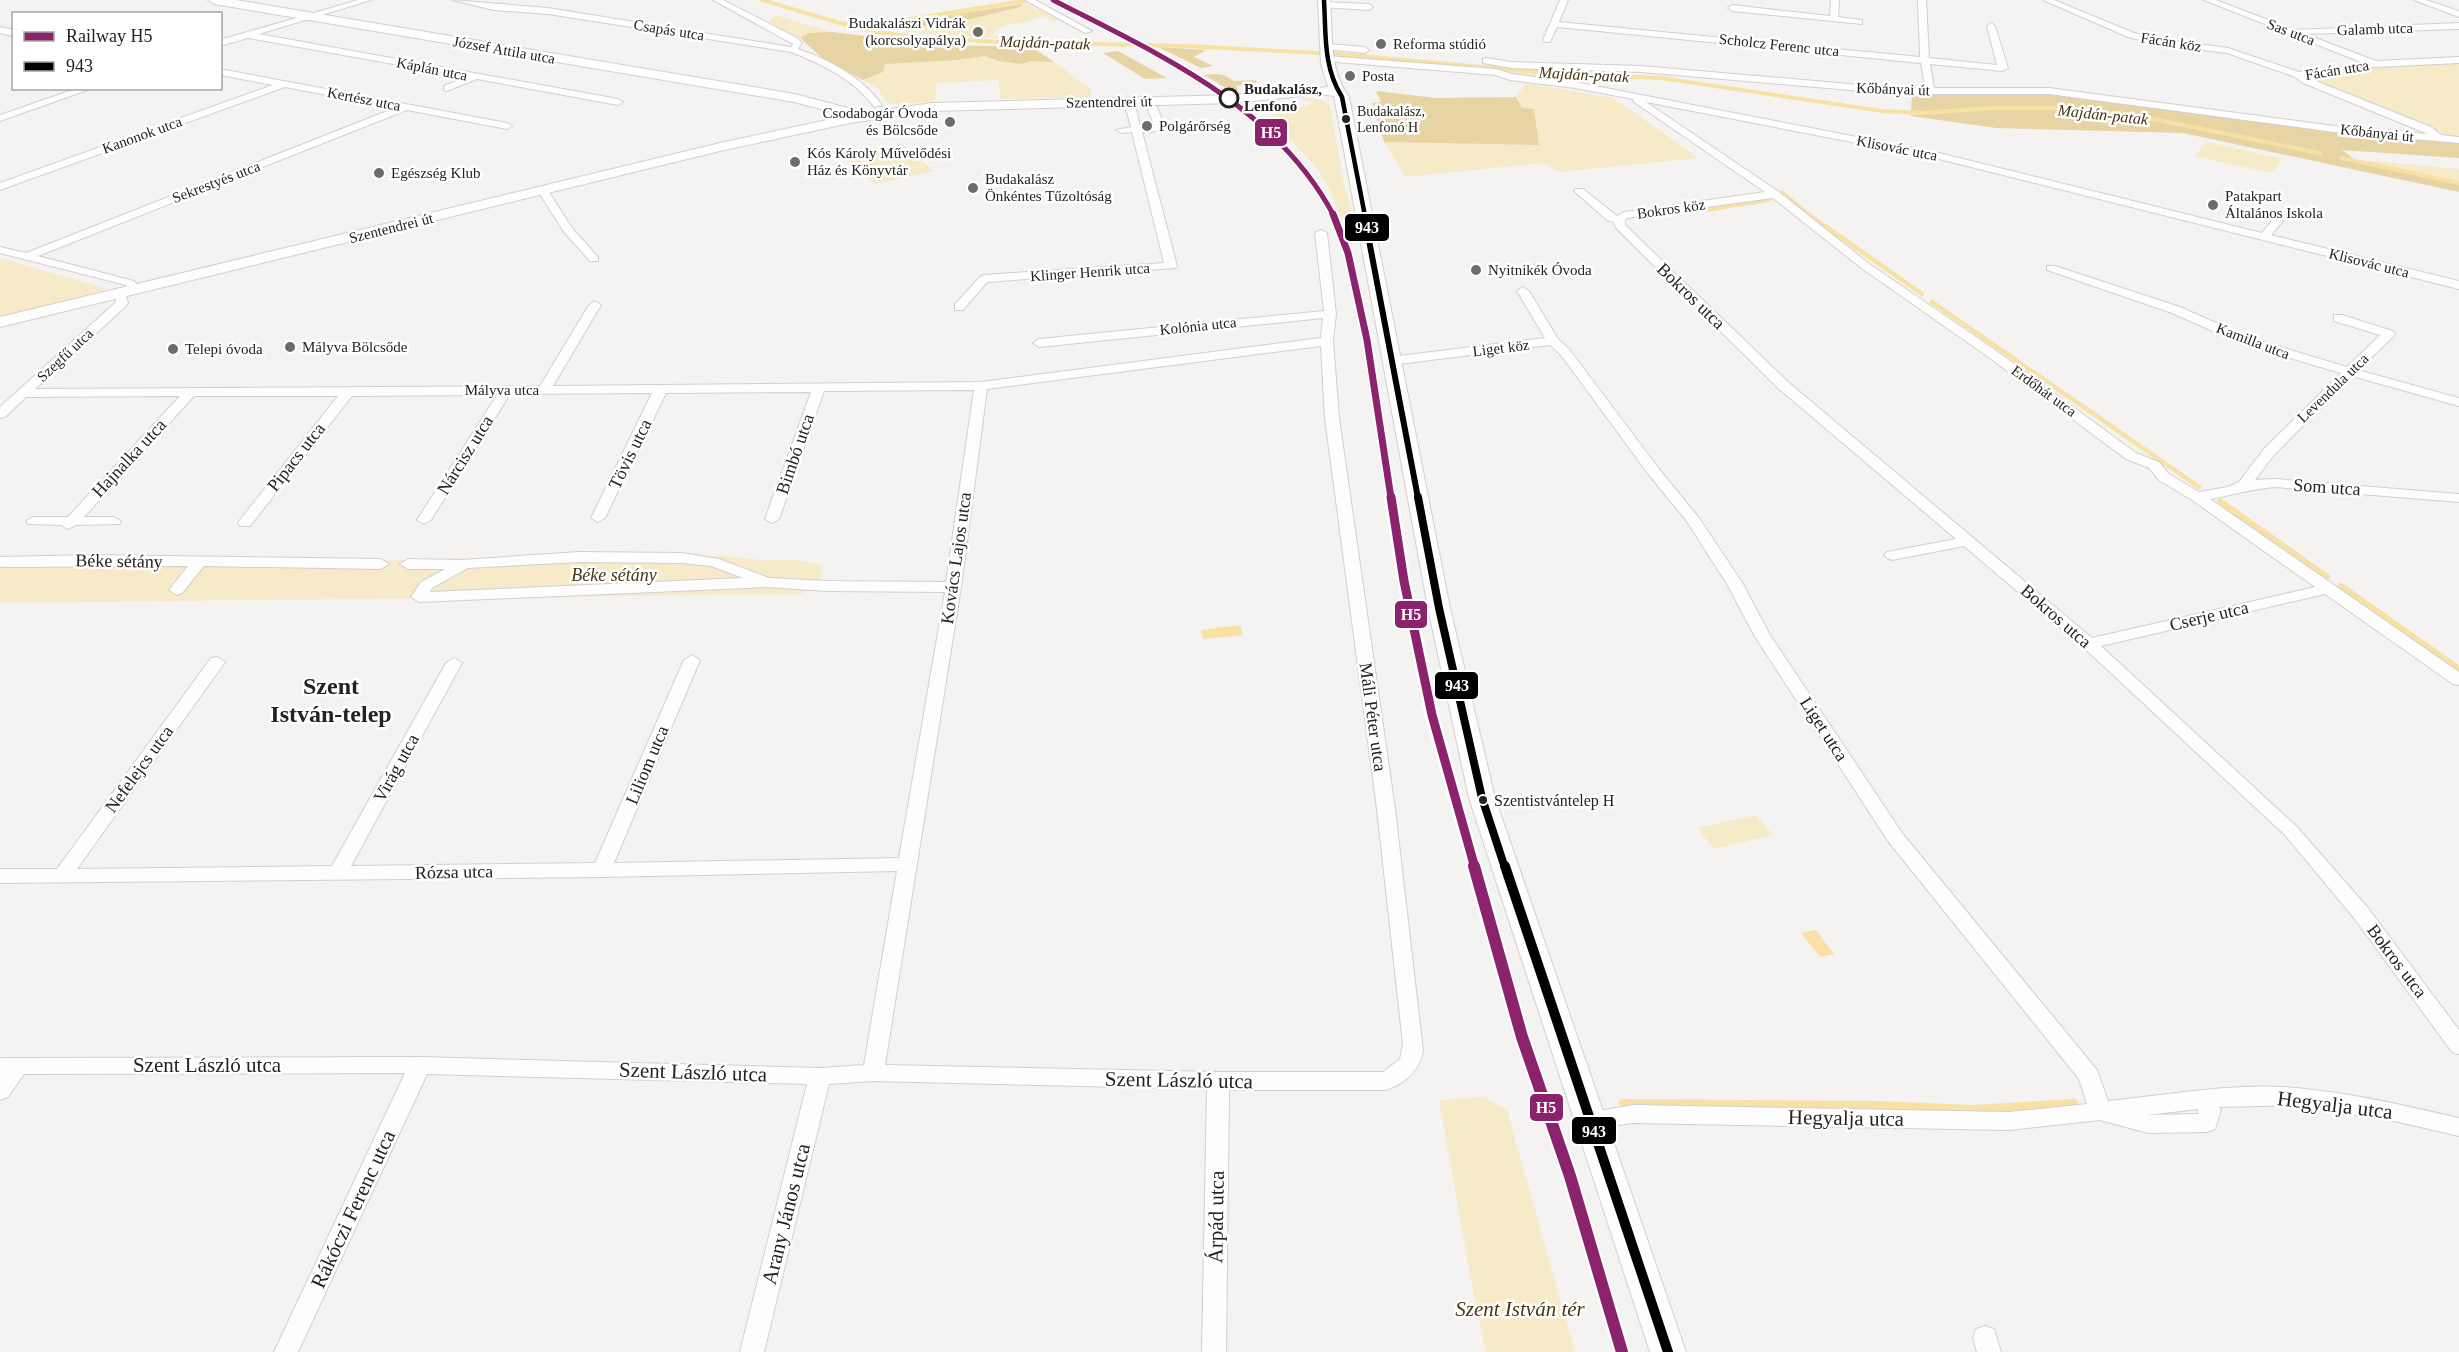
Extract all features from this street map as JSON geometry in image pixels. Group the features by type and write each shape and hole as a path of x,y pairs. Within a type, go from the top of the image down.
{"main road":[{"name":"József Attila utca","path":"214,0 864,108"},
{"path":"1324,2 1328,93 1391,361 1439,608 1482,798 1668,1352"},
{"name":"Szentendrei út","path":"0,322 781,133 864,108 1225,99 1328,93"}],"street":[{"path":"222,43 367,0"},
{"name":"Csapás utca","path":"456,0 494,8 548,11 793,50 805,54 862,86 864,108"},
{"path":"717,0 794,40 798,43 793,50"},
{"path":"1341,5 1353,0"},
{"path":"1547,40 1564,0"},
{"path":"1834,19 1835,0"},
{"path":"1922,0 1925,62 1930,91"},
{"name":"Fácán köz","path":"2047,0 2131,35 2161,42 2228,51 2298,75"},
{"name":"Sas utca","path":"2208,0 2375,64"},
{"path":"2418,0 2459,14"},
{"path":"1030,1 1088,31"},
{"path":"1324,2 1369,7"},
{"path":"1732,8 1859,22"},
{"name":"Scholcz Ferenc utca","path":"1555,24 2003,68 1990,26"},
{"name":"Galamb utca","path":"2290,32 2459,26"},
{"name":"Káplán utca","path":"247,34 618,102"},
{"path":"1327,53 1371,50"},
{"name":"Klisovác utca","path":"1327,53 1356,60 1481,70 1635,97 1939,156 2459,285"},
{"name":"Kőbányai út","path":"1403,53 1511,64 1648,69 1887,90 2030,90 2334,129 2459,141"},
{"name":"Fácán utca","path":"2298,75 2375,64 2459,60"},
{"name":"Kertész utca","path":"222,72 507,126"},
{"name":"Fácán utca","path":"2298,75 2306,81 2427,129 2442,139"},
{"path":"447,88 476,77"},
{"name":"Kanonok utca","path":"0,187 284,84"},
{"path":"0,118 83,90"},
{"name":"Erdőhát utca","path":"1635,97 1775,194 1839,244 1842,249 1859,257 1864,265 2008,365 2131,456 2154,465 2164,477 2330,588 2459,680"},
{"name":"Klinger Henrik utca","path":"959,307 984,279 1172,266 1129,101"},
{"path":"0,106 21,111"},
{"name":"Sekrestyés utca","path":"26,257 406,107"},
{"path":"1121,130 1160,128 1152,107"},
{"path":"543,191 568,230 594,259"},
{"name":"Bokros köz","path":"1579,191 1611,218 1618,220 1624,215 1775,194"},
{"name":"Bokros utca","path":"1618,220 1620,226 1783,385 2089,644 2291,831 2361,913 2459,1046"},
{"path":"2264,237 2277,221"},
{"path":"981,386 1327,341 1330,314 1321,233"},
{"path":"0,250 130,283 127,291"},
{"name":"Kamilla utca","path":"2051,268 2176,310 2246,341 2350,373 2459,402"},
{"name":"Szegfű utca","path":"0,414 122,303 127,291"},
{"name":"Liget köz","path":"1391,361 1552,341 1523,291"},
{"path":"544,390 595,305"},
{"name":"Kolónia utca","path":"1039,343 1330,314"},
{"name":"Levendula utca","path":"2244,485 2260,467 2269,452 2307,412 2389,334 2338,318"},
{"name":"Máli Péter utca","path":"1327,341 1332,418 1386,809 1413,1044 1413,1056 1408,1067 1386,1081"},
{"name":"Liget utca","path":"1552,341 1565,352 1654,472 1692,518 1736,584 1762,635 1895,837 2089,1076 2095,1098 2103,1112"},
{"name":"Mályva utca","path":"24,393 818,389 981,386"},
{"name":"Kovács Lajos utca","path":"873,1073 909,864 981,386"},
{"name":"Tövis utca","path":"598,518 662,389"},
{"name":"Bimbó utca","path":"772,519 818,389"},
{"name":"Nárcisz utca","path":"424,520 506,390"},
{"name":"Hajnalka utca","path":"69,523 191,392"},
{"name":"Pipacs utca","path":"244,523 348,392"},
{"path":"2260,467 2268,475 2287,484"},
{"name":"Som utca","path":"2197,497 2232,491 2244,485 2287,484 2459,498"},
{"path":"33,521 69,523 114,521"},
{"path":"1892,555 1968,541"},
{"path":"408,564 465,564 579,558 682,558 714,562 767,582"},
{"name":"Béke sétány","path":"0,562 36,560 381,564"},
{"path":"177,590 199,562"},
{"path":"465,564 426,585 419,597 767,582 828,586 952,587"},
{"name":"Cserje utca","path":"2089,644 2330,588"},
{"name":"Liliom utca","path":"602,870 692,660"},
{"name":"Nefelejcs utca","path":"62,876 217,662"},
{"name":"Virág utca","path":"338,873 454,663"},
{"name":"Rózsa utca","path":"0,876 602,870 909,864"},
{"name":"Szent László utca","path":"9,1066 420,1065 820,1076 873,1073 1218,1081 1386,1081"},
{"name":"Rákóczi Ferenc utca","path":"286,1352 420,1065"},
{"path":"0,1091 9,1066"},
{"name":"Arany János utca","path":"752,1352 820,1076"},
{"name":"Árpád utca","path":"1214,1352 1218,1081"},
{"name":"Hegyalja utca","path":"1590,1120 1634,1114 2009,1121 2203,1100 2250,1096 2295,1096 2399,1113 2459,1126"},
{"name":"Hegyalja utca","path":"2103,1112 2122,1119 2148,1124 2207,1124 2210,1110 2203,1100"}],"green space":[{"path":"1025,3 1058,19 1051,21 1044,16 1006,25 991,36 1017,39 935,35 872,26"},
{"path":"775,15 832,32 808,33 800,38 769,22"},
{"path":"1340,54 1367,56 1365,59 1339,57"},
{"path":"985,56 998,61 1021,64 1032,61 1054,62 1091,89 1092,97 1000,99 999,80 937,83 934,102 892,104 885,101 878,89 863,80 883,72 884,63 957,60"},
{"path":"2459,60 2459,138 2451,138 2414,119 2298,75"},
{"path":"1440,63 1579,76 1585,84 1439,66"},
{"path":"1526,83 1613,98 1699,158 1559,172 1544,163 1406,177 1384,142 1538,145 1516,97"},
{"path":"1303,98 1320,99 1330,105 1345,189 1354,218 1341,218 1323,178 1270,117 1279,113 1263,103 1275,102 1278,109 1292,111 1311,104 1311,101 1303,100"},
{"path":"2207,142 2283,159 2271,173 2194,156"},
{"path":"903,145 934,171 875,184 844,158"},
{"path":"2377,161 2459,169 2459,182 2363,162"},
{"path":"0,258 108,289 0,318"},
{"name":"Béke sétány","path":"627,554 796,560 822,565 820,585 800,594 0,603 0,566"},
{"path":"1756,815 1773,835 1713,849 1698,828"},
{"name":"Szent István tér","path":"1484,1097 1507,1110 1575,1352 1486,1352 1439,1100"}],"shaded area":[{"path":"1022,4 1020,7 971,19 936,22 912,30 894,24"},
{"path":"832,32 939,45 1032,47 1054,62 1032,61 1021,64 998,61 985,56 885,64 883,72 863,80 821,57 800,38 808,33"},
{"path":"1158,47 1206,50 1194,57 1213,66 1201,68"},
{"path":"1118,51 1167,78 1145,79 1103,53"},
{"path":"1204,75 1224,75 1234,81 1255,80 1257,83 1236,86 1238,90 1231,91"},
{"path":"2030,90 2459,143 2459,158 2342,150 2359,163 2459,184 2459,192 2183,133 1996,128 1911,116 1912,91"},
{"path":"1376,91 1436,98 1516,97 1522,108 1534,109 1539,145 1384,142 1372,103 1381,102"},
{"path":"1240,625 1243,635 1203,639 1201,630"},
{"path":"1816,930 1834,954 1820,957 1801,933"}],"waterway":[{"path":"762,0 843,24"},
{"path":"843,24 887,23 1029,0"},
{"name":"Majdán-patak","path":"843,24 876,32 917,37 1001,42 1186,46 1339,54 1560,74 1661,78 1882,111 1922,113 1995,108 2072,108 2158,120 2320,153"},
{"name":"Majdán-patak","path":"2342,158 2459,183"},
{"path":"1782,192 1810,216"},
{"path":"1707,210 1769,200"},
{"path":"1808,214 1922,294"},
{"path":"1932,302 2199,487"},
{"path":"2220,501 2327,577"},
{"path":"2341,586 2459,669"},
{"path":"1623,1103 1877,1105 1973,1109 2074,1103"}],"rail line":[{"name":"H5","path":"1053,0 1186,69 1247,111 1301,164 1322,193 1339,225 1348,253 1367,340 1404,581 1432,715 1522,1037 1570,1176 1622,1352"}],"transit line":[{"name":"943","path":"1324,0 1328,63 1335,86 1342,97 1439,608 1482,798 1668,1352"}],"place":[{"name":"Budakalászi Vidrák (korcsolyapálya)","path":"978,32"},
{"name":"Reforma stúdió","path":"1381,44"},
{"name":"Posta","path":"1350,76"},
{"name":"Budakalász, Lenfonó","path":"1229,98"},
{"name":"Budakalász, Lenfonó H","path":"1346,119"},
{"name":"Csodabogár Óvoda és Bölcsőde","path":"950,122"},
{"name":"Polgárőrség","path":"1147,126"},
{"name":"Kós Károly Művelődési Ház és Könyvtár","path":"795,162"},
{"name":"Egészség Klub","path":"379,173"},
{"name":"Budakalász Önkéntes Tűzoltóság","path":"973,188"},
{"name":"Patakpart Általános Iskola","path":"2213,205"},
{"name":"Nyitnikék Óvoda","path":"1476,270"},
{"name":"Mályva Bölcsőde","path":"290,347"},
{"name":"Telepi óvoda","path":"173,349"},
{"name":"Szentistvántelep H","path":"1483,800"}],"district":[{"name":"Szent István-telep","path":"331,700"}]}
